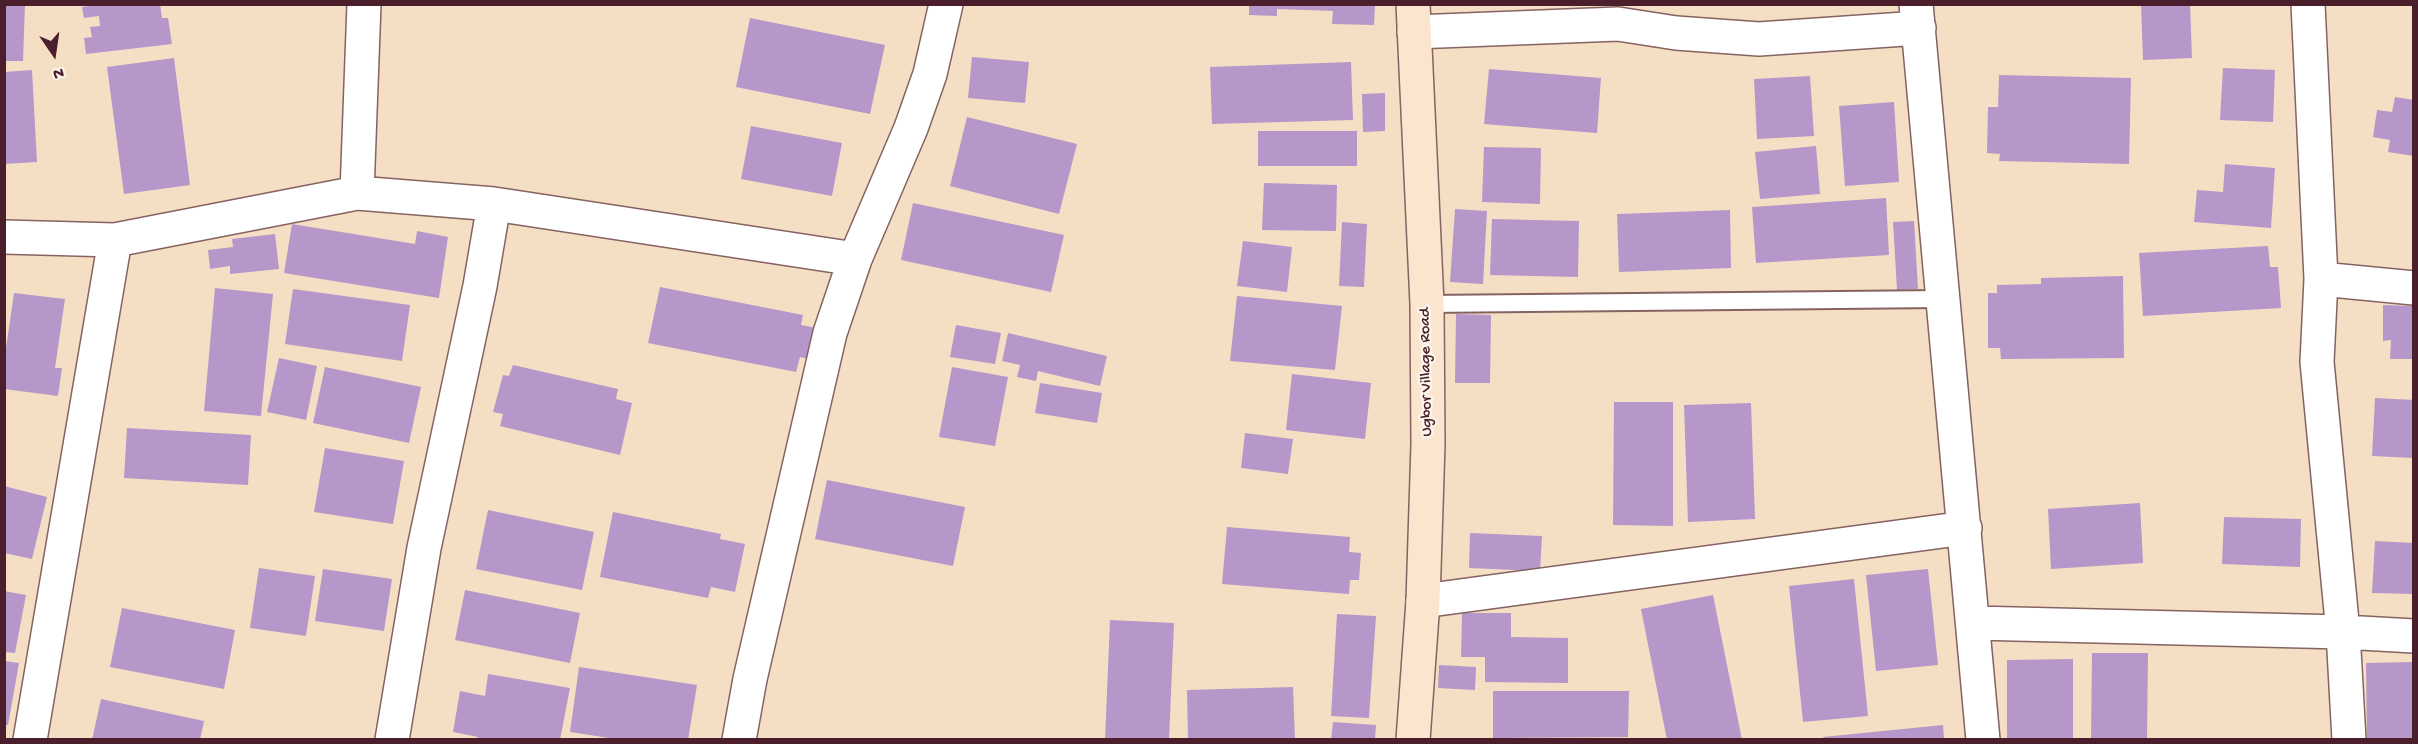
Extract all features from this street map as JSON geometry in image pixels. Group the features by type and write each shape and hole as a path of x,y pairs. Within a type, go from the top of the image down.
{"street":[{"path":"357,193 364,4"},
{"path":"740,740 750,680 830,333 855,259 930,74 946,4"},
{"path":"2308,4 2321,279 2317,362 2343,632 2349,740"},
{"path":"1413,18 1618,24 1676,33 1759,39 1917,16 1983,740"},
{"name":"Ugbor Village Road","path":"1413,18 1427,303 1428,444 1423,601 1413,740"},
{"path":"4,237 115,240 357,193 494,204 855,259"},
{"path":"392,740 424,548 480,286 494,204"},
{"path":"30,740 115,240"},
{"path":"2321,279 2414,288"},
{"path":"1423,601 1965,528"},
{"path":"1974,623 2343,632 2414,636"}],"lane":[{"path":"1427,303 1942,299"}],"building":[{"path":"4,4 25,4 23,61 4,61"},
{"path":"102,4 160,4 162,18 168,18 172,44 86,54 84,38 92,37 90,27 100,26 99,16 84,18 82,7"},
{"path":"1249,4 1375,4 1374,25 1332,24 1333,11 1277,9 1277,16 1249,15"},
{"path":"2141,4 2190,4 2192,58 2143,60"},
{"path":"750,18 885,45 870,114 736,87"},
{"path":"972,57 1029,62 1025,103 968,98"},
{"path":"174,58 190,185 124,194 107,67"},
{"path":"1351,62 1353,120 1212,124 1210,67"},
{"path":"2223,68 2275,70 2273,122 2220,120"},
{"path":"1489,69 1601,78 1597,133 1484,124"},
{"path":"32,70 37,162 4,164 4,72"},
{"path":"1999,75 2131,78 2129,164 1999,161 2000,154 1987,153 1988,107 1998,107"},
{"path":"1810,76 1814,136 1757,139 1754,79"},
{"path":"1385,93 1385,131 1363,132 1362,94"},
{"path":"2395,97 2414,100 2414,156 2388,152 2390,140 2373,137 2377,110 2392,112"},
{"path":"1894,102 1899,182 1845,186 1839,106"},
{"path":"967,117 1077,144 1059,214 950,186"},
{"path":"751,126 842,143 832,196 741,179"},
{"path":"1258,131 1357,131 1357,166 1258,166"},
{"path":"1816,146 1820,194 1760,199 1755,152"},
{"path":"1484,147 1541,148 1540,204 1482,202"},
{"path":"2225,164 2275,168 2271,228 2194,222 2197,190 2223,192"},
{"path":"1264,183 1337,185 1336,231 1262,230"},
{"path":"1886,198 1889,255 1756,263 1752,207"},
{"path":"913,203 1064,235 1051,292 901,260"},
{"path":"1455,209 1487,211 1483,284 1450,282"},
{"path":"1730,210 1731,268 1619,272 1617,214"},
{"path":"1492,219 1579,221 1578,277 1490,275"},
{"path":"1914,221 1918,289 1897,290 1893,222"},
{"path":"1342,222 1367,224 1364,287 1339,286"},
{"path":"292,224 415,244 417,231 448,237 439,298 284,273"},
{"path":"275,234 279,269 230,274 230,266 210,269 208,250 233,247 232,239"},
{"path":"1243,241 1292,247 1287,292 1237,286"},
{"path":"2268,246 2270,267 2278,267 2281,308 2143,316 2139,253"},
{"path":"2123,276 2124,358 2001,359 2000,348 1988,348 1988,293 1997,293 1997,285 2041,284 2041,278"},
{"path":"660,287 803,315 801,325 817,328 810,359 800,357 796,372 648,343"},
{"path":"215,288 273,294 261,416 204,411"},
{"path":"293,289 410,305 402,361 285,344"},
{"path":"14,293 65,299 55,368 62,368 58,396 4,389 4,362"},
{"path":"1237,296 1342,306 1335,370 1230,361"},
{"path":"2383,305 2414,306 2414,359 2390,359 2391,340 2383,341"},
{"path":"1456,314 1491,315 1490,383 1455,383"},
{"path":"956,325 1001,333 995,364 950,357"},
{"path":"1008,333 1107,356 1100,386 1038,371 1036,381 1017,377 1020,365 1002,361"},
{"path":"279,358 317,366 306,420 267,412"},
{"path":"513,365 618,389 616,399 632,403 620,455 500,426 503,414 493,412 503,375 509,376"},
{"path":"325,367 421,387 409,443 313,423"},
{"path":"952,367 1008,377 995,446 939,437"},
{"path":"1292,374 1371,383 1365,439 1286,430"},
{"path":"1040,383 1102,393 1097,423 1035,413"},
{"path":"2375,398 2414,400 2414,458 2372,456"},
{"path":"1614,402 1673,402 1673,526 1613,525"},
{"path":"1751,403 1755,519 1688,522 1684,405"},
{"path":"127,428 251,435 248,485 124,478"},
{"path":"1245,433 1293,439 1288,474 1241,468"},
{"path":"325,448 404,461 393,524 314,512"},
{"path":"827,480 965,507 953,566 815,539"},
{"path":"4,486 47,497 32,559 4,553"},
{"path":"2140,503 2143,563 2051,569 2048,509"},
{"path":"488,510 594,532 582,590 476,569"},
{"path":"613,512 721,534 720,539 745,544 735,592 711,587 708,598 600,577"},
{"path":"2224,517 2301,519 2300,567 2222,564"},
{"path":"1227,527 1350,537 1349,552 1361,553 1359,580 1350,580 1349,594 1222,584"},
{"path":"1470,533 1542,536 1540,571 1469,568"},
{"path":"2375,541 2414,543 2414,594 2372,593"},
{"path":"259,568 315,576 306,636 250,628"},
{"path":"323,569 392,579 384,631 315,621"},
{"path":"1928,569 1938,665 1876,671 1866,575"},
{"path":"1854,579 1868,716 1803,722 1789,586"},
{"path":"465,590 580,613 570,663 455,640"},
{"path":"4,591 26,595 15,653 4,652"},
{"path":"1713,595 1742,740 1667,740 1641,609"},
{"path":"122,608 235,630 224,689 110,667"},
{"path":"1462,613 1511,613 1511,637 1568,638 1568,683 1485,682 1485,657 1461,657"},
{"path":"1337,614 1376,616 1369,718 1331,716"},
{"path":"1110,620 1174,623 1169,740 1105,740"},
{"path":"2092,653 2148,653 2147,740 2091,740"},
{"path":"2073,659 2073,738 2007,738 2007,660"},
{"path":"4,661 19,663 8,725 4,725"},
{"path":"2414,662 2414,740 2367,740 2366,663"},
{"path":"1439,665 1476,667 1475,690 1438,688"},
{"path":"579,667 697,685 688,740 622,740 570,732"},
{"path":"488,674 570,688 560,740 477,740 478,737 453,732 460,691 485,696"},
{"path":"1293,687 1295,740 1188,740 1187,690"},
{"path":"1493,691 1629,691 1628,737 1493,738"},
{"path":"101,699 204,721 200,740 92,740"},
{"path":"1333,722 1376,725 1375,740 1331,740"},
{"path":"1943,725 1944,740 1824,740 1823,737"}]}
